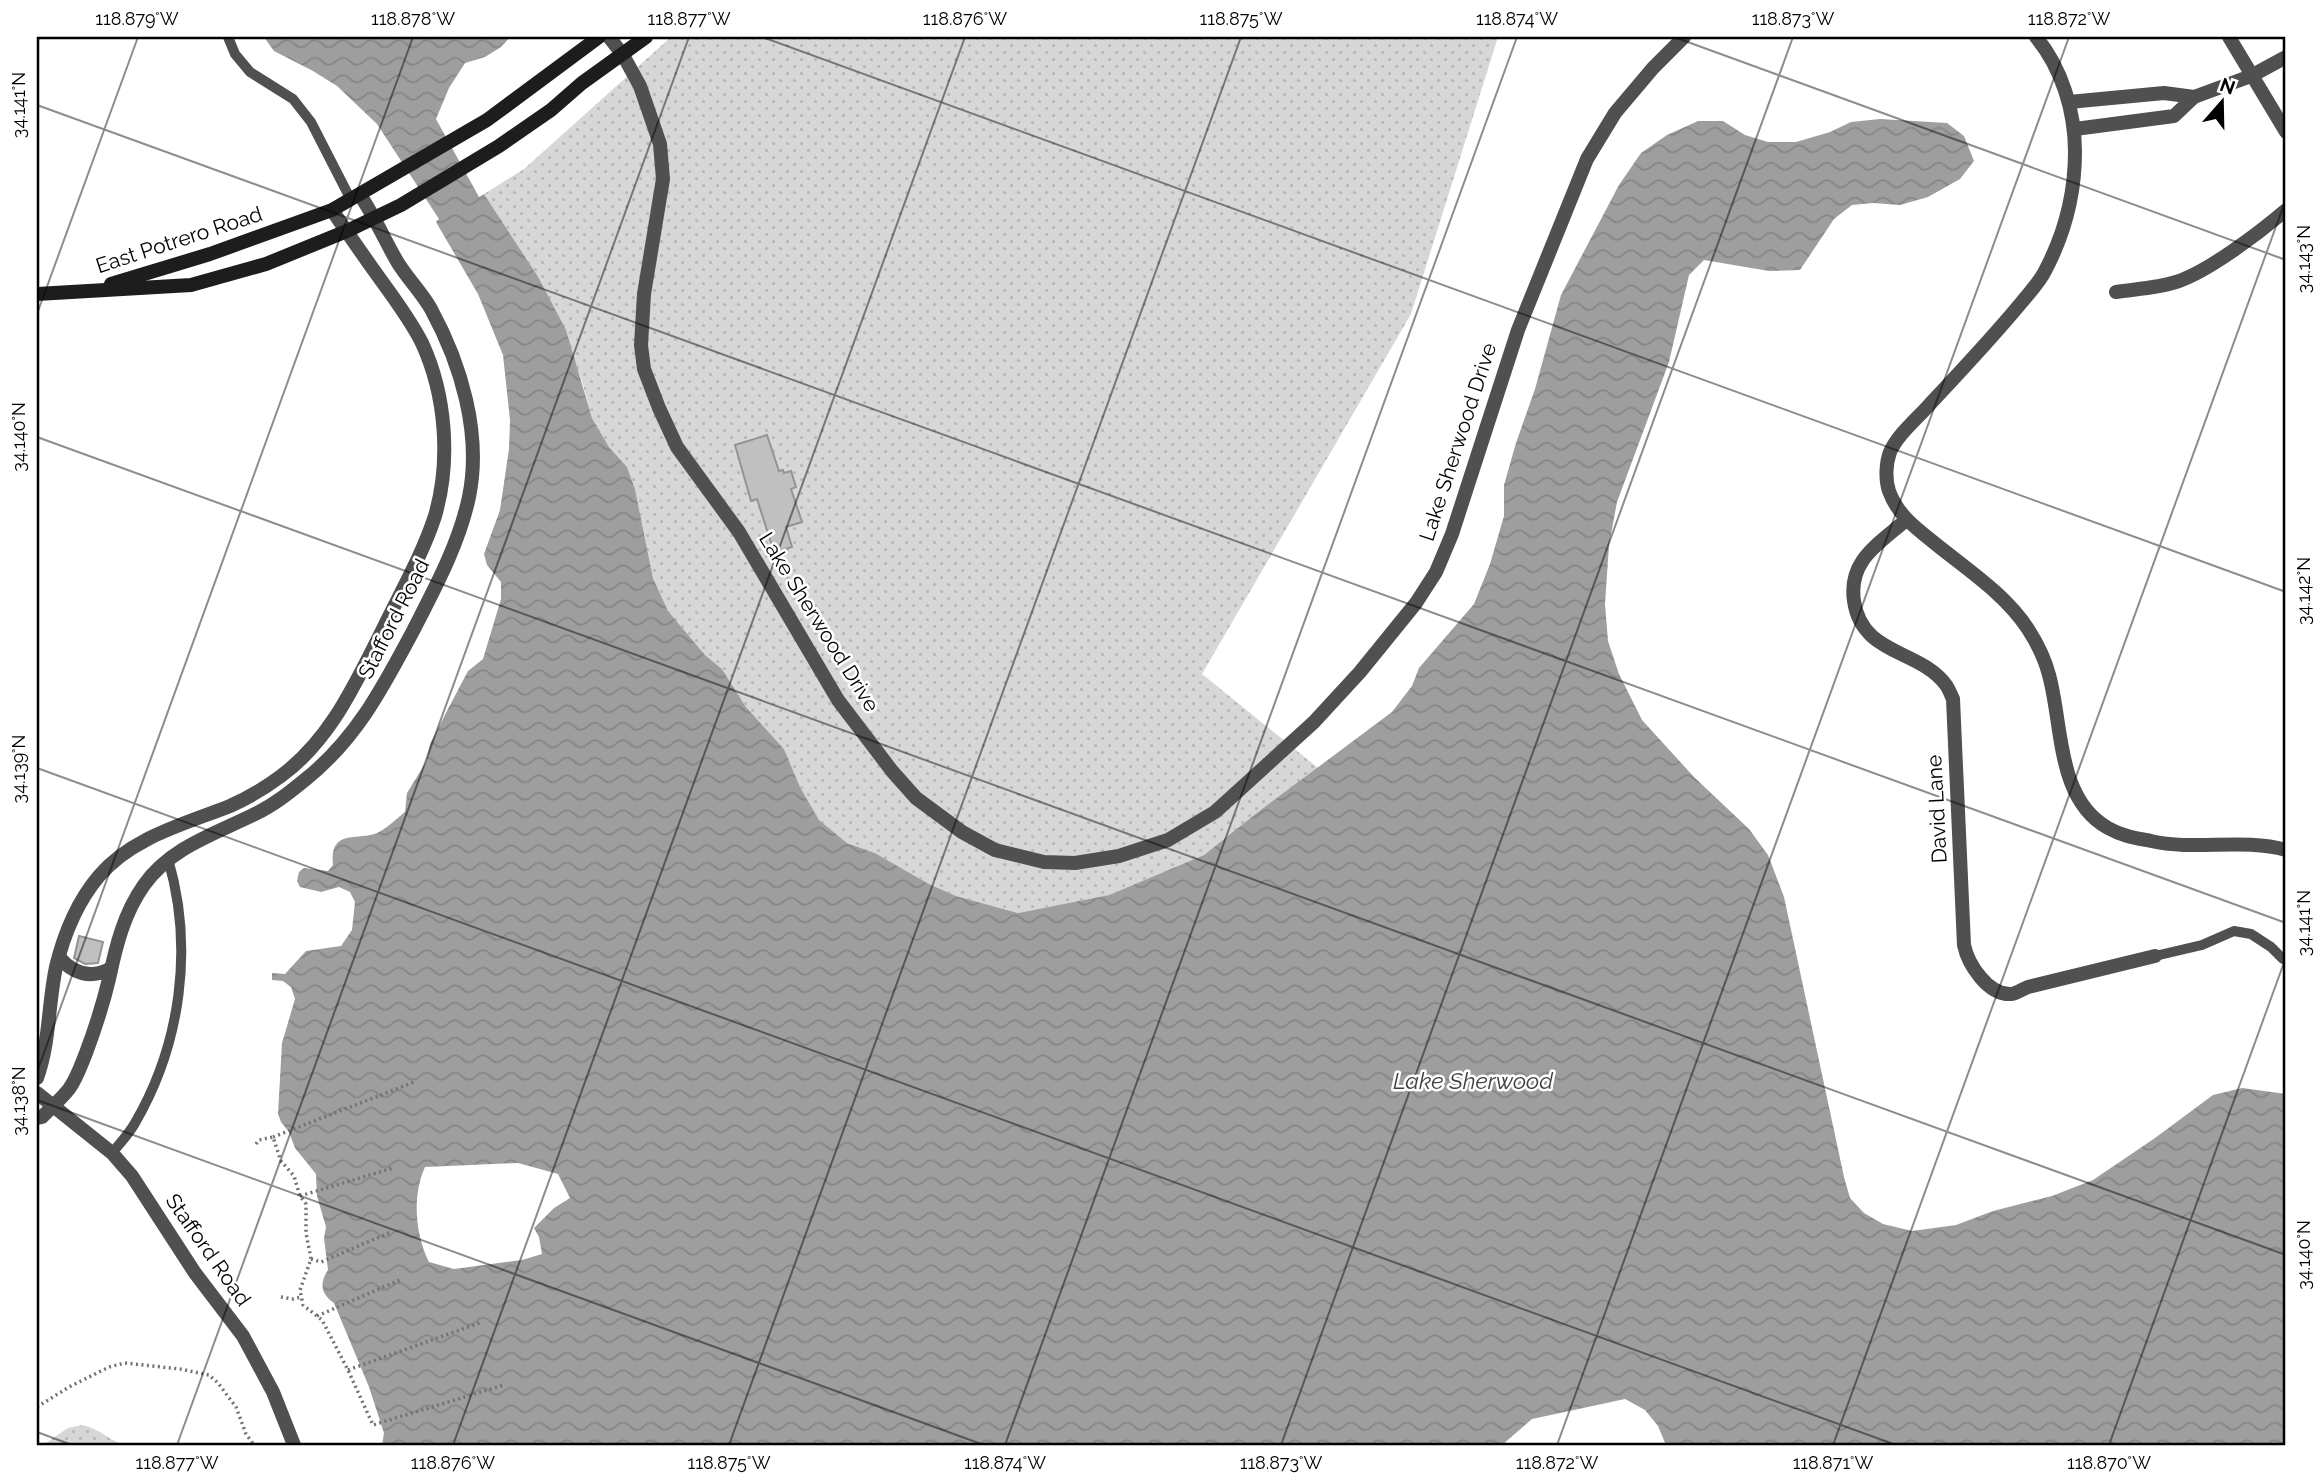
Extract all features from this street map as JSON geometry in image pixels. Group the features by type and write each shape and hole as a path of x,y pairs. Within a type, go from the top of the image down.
{"street":[{"name":"East Potrero Road","path":"89,291 210,254 332,210 486,120 599,37"},
{"name":"Lake Sherwood Drive","path":"609,37 623,55 640,86 656,127 663,164 643,304 641,345 644,369 677,447 745,542 838,700 916,798 961,832 995,849 1044,862 1076,863 1119,856 1168,840 1215,812 1314,722 1360,672 1416,603 1436,572 1452,534 1518,330 1587,159 1615,113 1653,68 1684,37"},
{"name":"East Potrero Road","path":"89,291 191,285 266,264 376,218 499,146 646,37"},
{"path":"2036,37 2054,64 2069,102 2075,129 2075,172 2069,208 2057,245 2043,274 2008,318 1915,420 1891,451 1886,473 1889,489 1906,520 1991,589 2027,627 2049,674 2068,772 2080,802 2091,816 2121,834 2158,843 2184,846 2243,845 2286,850"},
{"path":"2229,37 2286,132"},
{"path":"2075,129 2174,116 2194,97 2251,76 2286,57"},
{"path":"2069,102 2164,93 2194,97"},
{"name":"Stafford Road","path":"37,1118 42,1117 69,1089 81,1065 98,1018 128,911 145,884 168,859 282,798 309,777 354,731 377,699 395,665 430,598 461,528 473,464 472,430 463,387 429,306 397,261 376,218 356,197"},
{"name":"Stafford Road","path":"37,1078 56,969 67,930 81,902 100,874 125,854 159,833 232,805 266,787 314,748 353,688 410,574 435,516 445,450 433,374 404,311 332,210"},
{"path":"2116,292 2172,284 2197,273 2286,210"},
{"path":"37,294 89,291"},
{"name":"David Lane","path":"1906,520 1862,559 1852,587 1855,610 1870,636 1936,674 1947,685 1953,699 1964,945 1972,968 1998,990 2012,994 2028,987 2155,957"},
{"path":"59,957 69,968 81,973 98,975 110,969"},
{"name":"Stafford Road","path":"37,1093 112,1153 132,1176 195,1273 243,1336 273,1392 294,1445"}],"lane":[{"path":"228,37 235,54 250,72 293,99 311,122 356,197"},
{"path":"112,1153 134,1125 155,1083 169,1045 177,1010 182,966 181,945 174,879 168,859"},
{"path":"2155,957 2202,944 2235,931 2251,934 2283,959"}],"path":[{"path":"256,1144 259,1140 414,1082"},
{"path":"273,1137 281,1161 294,1176 300,1196 306,1204 306,1233 311,1259 300,1290 303,1305 322,1320 373,1425 504,1385"},
{"path":"300,1196 393,1168"},
{"path":"311,1259 321,1262 391,1232"},
{"path":"317,1316 402,1279"},
{"path":"281,1297 302,1297"},
{"path":"348,1370 482,1322"},
{"path":"37,1408 69,1387 109,1367 124,1363 180,1369 209,1376 218,1383 236,1407 246,1434 254,1445"}],"shaded area":[{"path":"671,37 1498,37 1411,314 1202,674 1318,768 1204,855 1109,895 1018,913 956,896 929,884 875,853 847,843 819,820 800,787 784,749 746,707 722,669 705,655 668,611 653,578 635,489 627,467 609,447 592,418 582,381 537,275 484,194 524,169"},
{"path":"82,1425 124,1445 43,1445 68,1428"}],"water":[{"name":"Lake Sherwood","path":"264,37 510,37 501,47 485,57 465,63 449,88 436,119 479,197 484,194 537,275 566,330 592,418 609,447 627,467 635,489 653,578 668,611 705,655 722,669 746,707 784,749 800,787 819,820 847,843 875,853 929,884 956,896 1018,913 1109,895 1204,855 1392,712 1412,686 1419,668 1474,604 1490,564 1504,516 1504,485 1535,389 1561,295 1619,185 1641,153 1667,135 1698,121 1723,121 1745,135 1768,142 1796,142 1830,132 1851,122 1880,119 1947,123 1964,136 1974,161 1960,179 1928,197 1900,205 1852,205 1834,219 1800,270 1769,271 1704,260 1689,275 1669,362 1617,502 1609,545 1605,604 1608,641 1619,674 1642,720 1694,777 1749,829 1768,855 1784,897 1844,1177 1850,1198 1864,1213 1883,1224 1912,1231 1956,1225 1993,1211 2052,1196 2093,1180 2213,1095 2242,1088 2286,1094 2286,1445 1666,1445 1658,1426 1645,1410 1625,1399 1532,1419 1502,1445 382,1445 384,1433 369,1387 334,1303 326,1296 323,1288 323,1279 328,1270 324,1238 326,1227 317,1196 316,1174 295,1148 278,1114 282,1043 295,999 291,987 283,981 272,980 272,973 285,974 306,951 341,946 352,930 355,902 350,892 339,887 321,892 300,887 297,881 299,872 304,868 328,871 333,865 333,853 340,841 377,833 405,812 407,793 426,762 430,744 468,671 483,659 501,599 501,582 487,565 484,554 500,510 509,449 510,420 503,355 478,294 436,222 439,219 377,124 337,86 274,51","holes":["518,1163 558,1174 570,1198 554,1208 534,1228 539,1237 542,1254 522,1260 454,1269 429,1262 424,1251 417,1215 418,1190 425,1167"]}],"building":[{"path":"767,435 779,471 791,471 796,487 791,489 802,522 786,527 792,547 774,552 757,499 751,501 735,445"},
{"path":"79,936 103,942 98,963 85,964 74,958"}]}
